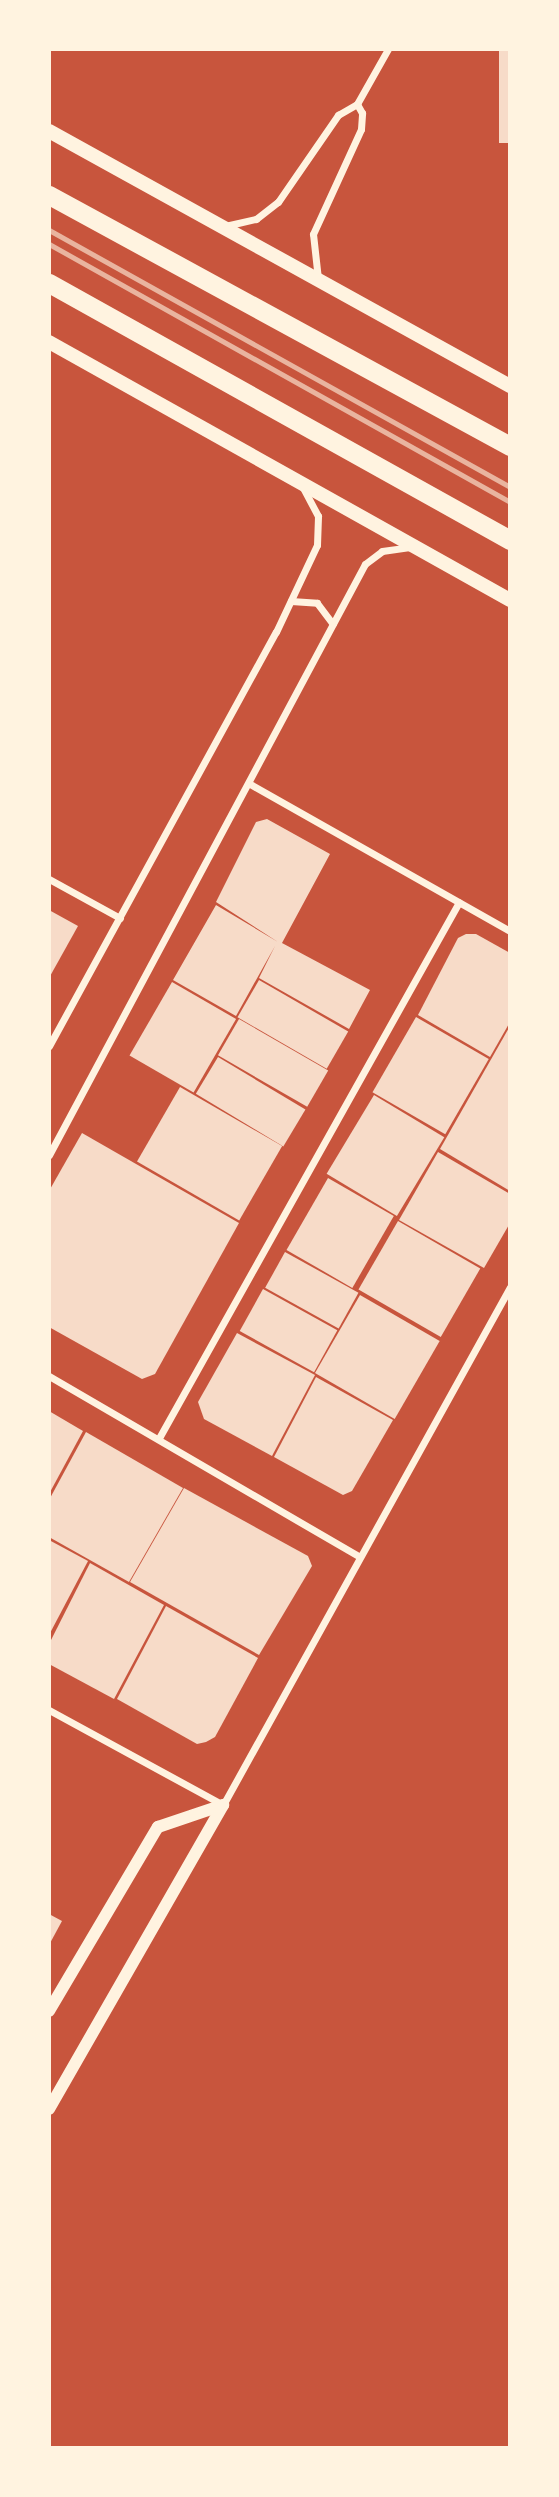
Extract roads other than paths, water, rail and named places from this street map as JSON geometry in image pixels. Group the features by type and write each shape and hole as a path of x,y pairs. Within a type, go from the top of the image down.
{"highway":[{"path":"49,195 510,446"},
{"path":"49,283 510,540"}],"main road":[{"path":"49,131 319,284 510,386"},
{"path":"49,342 510,600"}],"street":[{"path":"218,226 244,223 268,212 338,115 357,104 388,49"},
{"path":"319,284 313,234 361,129 362,113 357,104"},
{"path":"49,1046 291,601 317,545 318,516 302,485"},
{"path":"49,1155 365,565 382,551 414,546"},
{"path":"291,601 317,603 333,624"},
{"path":"250,784 510,931"},
{"path":"49,879 120,918"},
{"path":"159,1438 459,902"},
{"path":"49,2109 223,1805 358,1556 510,1287"},
{"path":"49,1376 358,1556"},
{"path":"49,1710 223,1805"},
{"path":"49,2011 158,1827 223,1805"}],"railway":[{"path":"49,230 510,487"},
{"path":"49,244 510,502"}]}
